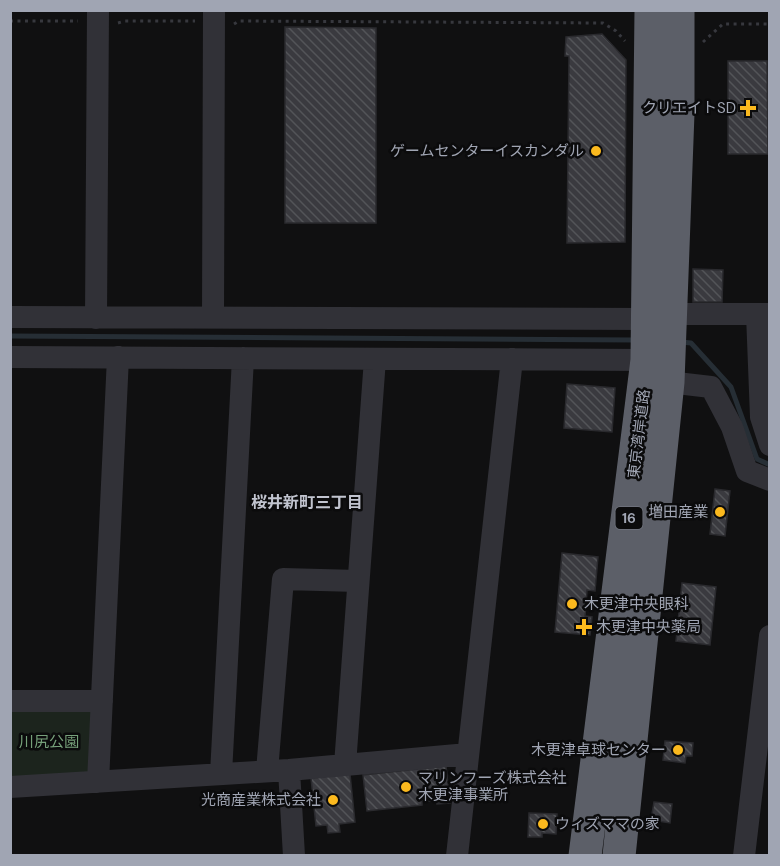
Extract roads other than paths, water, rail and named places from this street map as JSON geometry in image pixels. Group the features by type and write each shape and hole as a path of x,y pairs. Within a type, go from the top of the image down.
{"highway":[{"name":"東京湾岸道路","path":"651,10 660,316"},
{"name":"東京湾岸道路","path":"619,855 678,112 678,10"},
{"name":"東京湾岸道路","path":"585,855 658,371"}],"street":[{"path":"96,318 97,19"},
{"path":"213,316 215,20"},
{"path":"10,316 96,318 763,314 761,417 770,445"},
{"path":"10,357 512,359 658,371 711,387 732,427 747,471 770,480"},
{"path":"98,782 118,357"},
{"path":"221,774 243,358"},
{"path":"345,765 375,359"},
{"path":"457,855 512,359"},
{"path":"294,855 278,771 283,579 358,581"},
{"path":"744,855 764,736 770,636"},
{"path":"10,701 102,701"},
{"path":"10,787 278,771 468,754"}],"waterway":[{"path":"10,336 636,340"},
{"path":"681,342 691,343 731,387 757,459 770,465"}],"place":[{"name":"クリエイトSD","path":"748,108"},
{"name":"ゲームセンターイスカンダル","path":"596,151"},
{"name":"増田産業","path":"720,512"},
{"name":"木更津中央眼科","path":"572,604"},
{"name":"木更津中央薬局","path":"584,627"},
{"name":"木更津卓球センター","path":"678,750"},
{"name":"マリンフーズ株式会社 木更津事業所","path":"406,787"},
{"name":"光商産業株式会社","path":"333,800"},
{"name":"ウィズママの家","path":"543,824"}],"district":[{"name":"桜井新町三丁目","path":"307,502"}],"park label":[{"name":"川尻公園","path":"49,742"}]}
